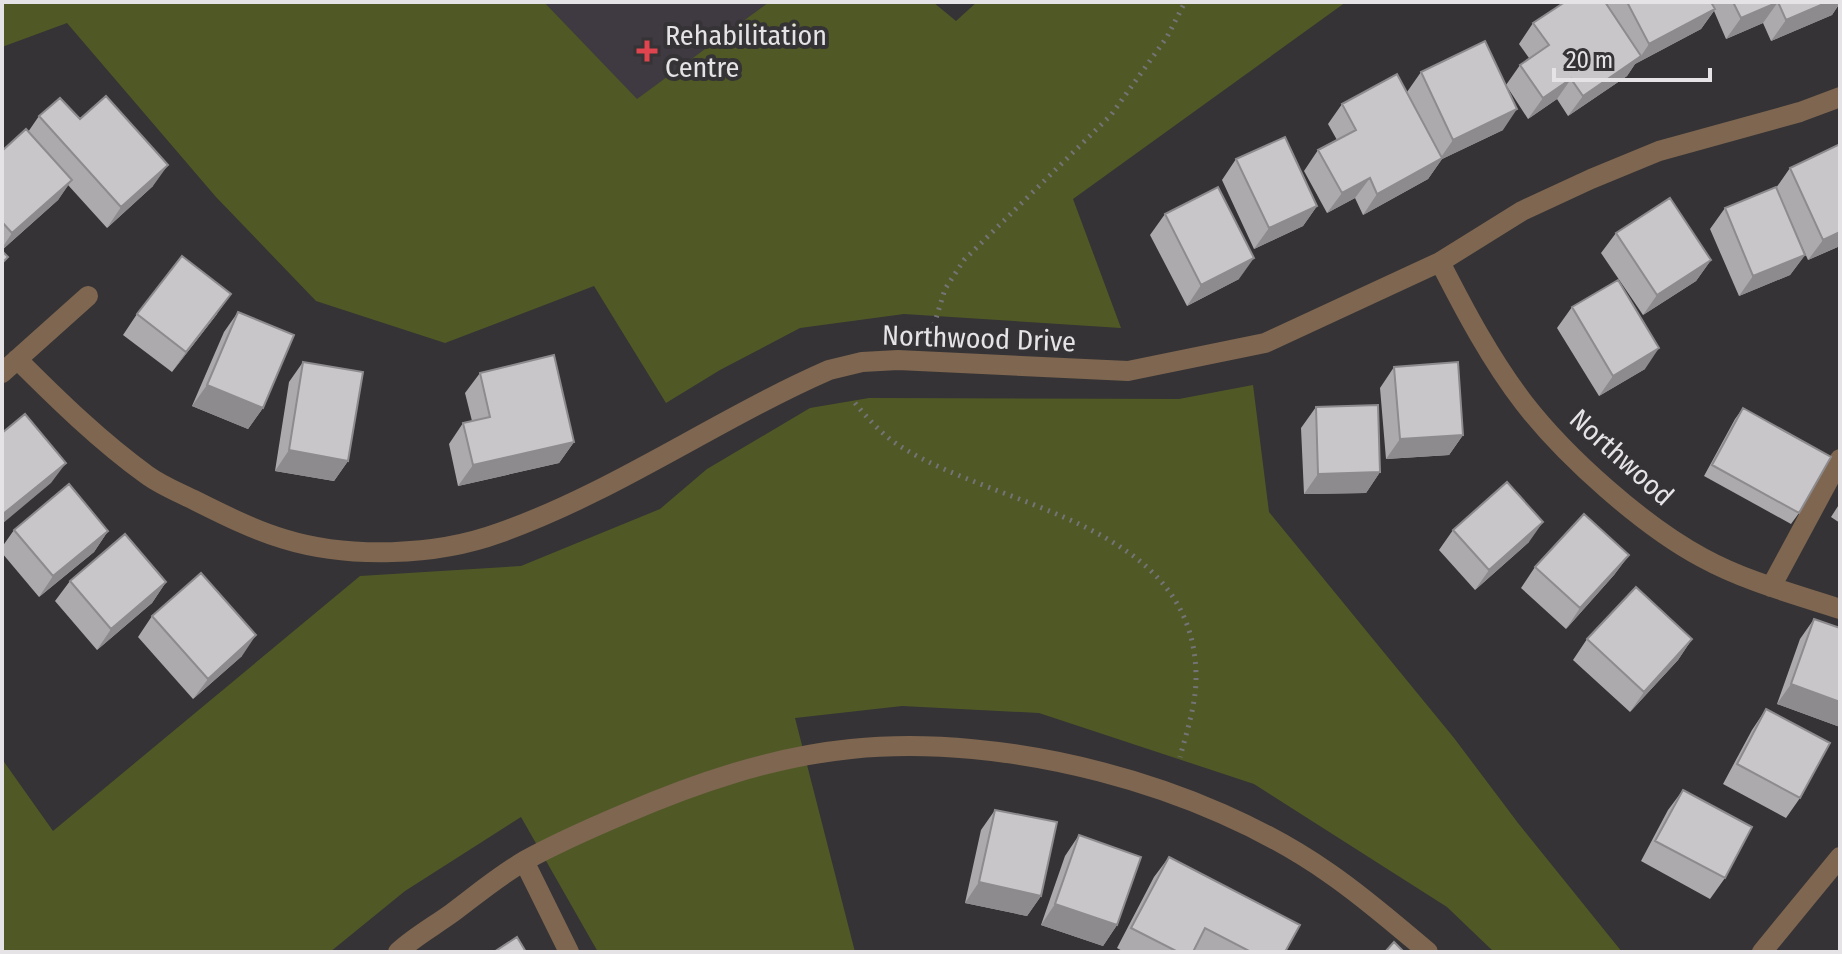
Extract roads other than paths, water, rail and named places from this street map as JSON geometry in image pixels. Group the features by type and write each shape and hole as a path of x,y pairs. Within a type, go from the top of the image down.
{"street":[{"name":"Northwood Drive","path":"88,296 10,366 150,478 226,516 285,540 339,549 395,552 444,547 498,534 632,474 829,370 862,362 923,361 1128,371 1265,343 1440,262 1522,211 1605,173 1659,151 1800,112 1840,97"},
{"name":"Northwood","path":"1440,262 1469,320 1525,404 1577,461 1633,510 1703,558 1771,587 1840,609"},
{"path":"1771,587 1840,459"},
{"path":"398,952 524,861 688,786 786,760 851,749 935,746 1025,757 1095,771 1171,792 1258,831 1328,872 1428,952"},
{"path":"1762,952 1840,857"},
{"path":"524,861 569,952"}],"place":[{"name":"Rehabilitation Centre","path":"647,51"}]}
